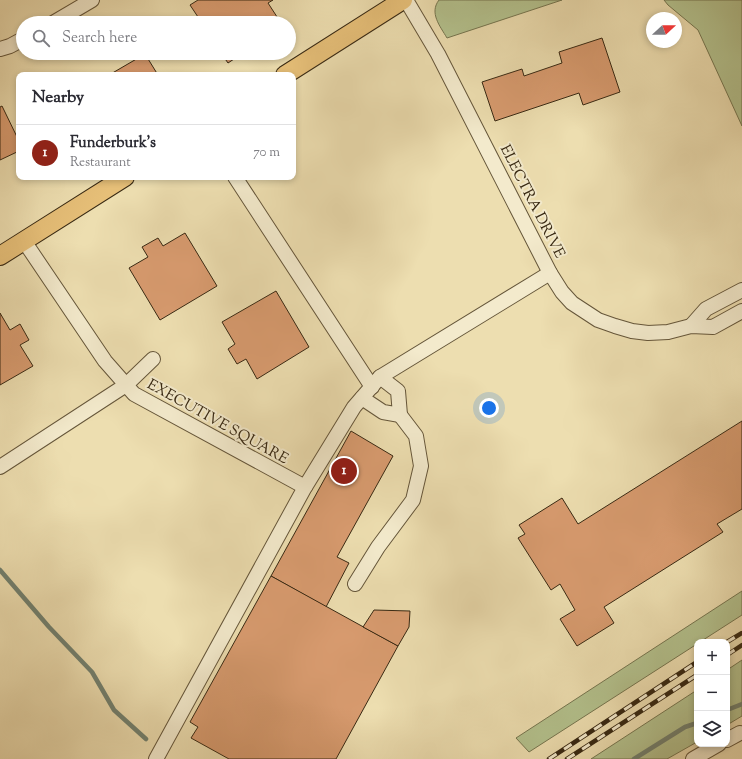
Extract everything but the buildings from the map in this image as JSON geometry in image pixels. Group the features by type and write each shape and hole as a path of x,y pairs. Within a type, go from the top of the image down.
{"main road":[{"path":"290,72 405,0"},
{"path":"0,256 120,180"}],"street":[{"path":"65,16 92,0"},
{"name":"ELECTRA DRIVE","path":"405,0 438,54 550,272 562,292 572,303 598,320 632,331 648,333 668,332 691,326 713,327 742,311"},
{"path":"0,49 16,43"},
{"path":"237,180 376,382 398,391 400,415 416,436 421,466 413,500 378,547 355,584"},
{"name":"EXECUTIVE SQUARE","path":"24,242 105,361 134,394 305,487"},
{"path":"156,759 305,487 354,407 376,382 550,272"},
{"path":"691,326 706,309 742,290"},
{"path":"0,467 126,385 153,359"},
{"path":"362,398 383,412 400,415"},
{"path":"730,738 740,733"},
{"path":"693,759 714,747"}],"green space":[{"path":"439,0 562,0 447,38 435,15 436,5"},
{"path":"664,0 742,0 742,126 698,30 682,17 682,12 676,12"},
{"path":"742,591 742,615 705,639 694,639 694,646 529,752 516,738"},
{"path":"742,660 742,716 730,723 730,675 730,668"},
{"path":"694,692 694,744 667,759 591,759"}],"waterway":[{"path":"0,570 49,627 92,672 114,710 146,739"},
{"path":"730,709 742,704"},
{"path":"634,759 685,727 694,724"}],"railway":[{"path":"730,640 742,633"},
{"path":"730,653 742,645"},
{"path":"549,759 694,664"},
{"path":"567,759 694,677"}],"place":[{"name":"Funderburk's","path":"344,471"}]}
